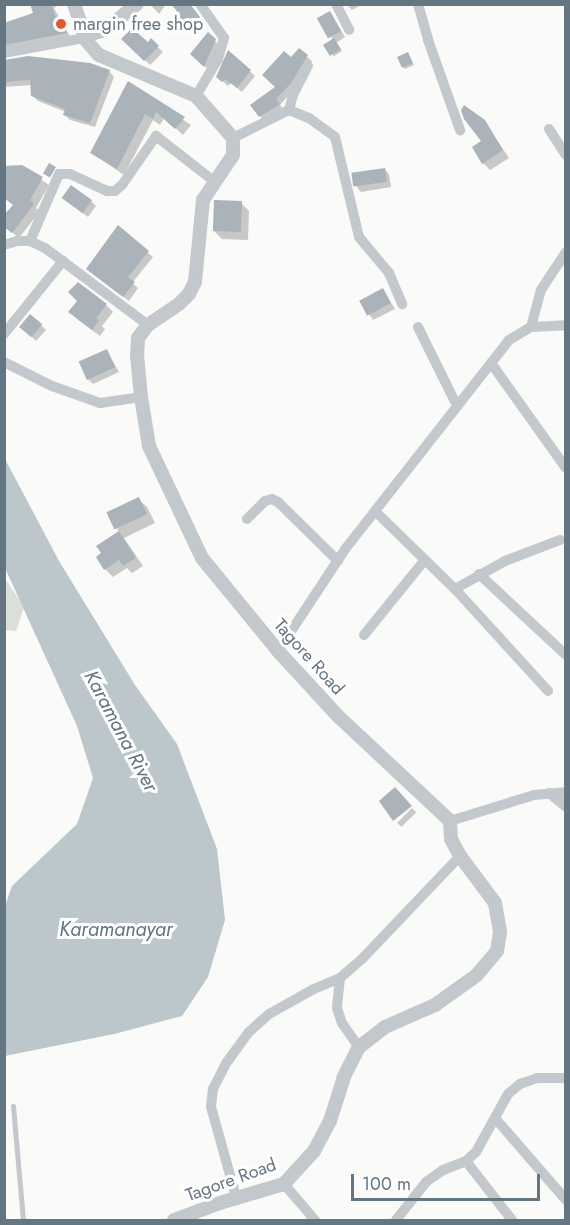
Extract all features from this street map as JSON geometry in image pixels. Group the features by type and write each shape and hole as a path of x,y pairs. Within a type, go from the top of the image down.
{"street":[{"path":"4,245 17,241 30,241 63,261 148,325 179,304 189,294 195,282 203,200 233,155 233,138 196,96 99,55 83,34 74,4"},
{"path":"4,53 105,30 137,4"},
{"path":"196,96 218,59 224,38 200,4"},
{"path":"336,4 349,30"},
{"path":"418,4 428,40 460,130"},
{"path":"290,110 293,95 308,66"},
{"path":"233,138 290,110 309,118 335,137 359,237 389,273 402,304"},
{"path":"549,129 566,155"},
{"path":"30,241 59,174 70,174 107,191 115,190 122,185 156,136 215,182"},
{"path":"531,327 541,290 566,252"},
{"path":"4,334 63,261"},
{"name":"Tagore Road","path":"148,325 138,338 141,397 149,446 201,558 278,651 315,688 339,717 450,822 451,839 460,856 495,903 500,932 497,951 483,969 461,988 435,1005 385,1027 359,1047 344,1077 330,1121 314,1151 284,1184 237,1200 220,1203 174,1221"},
{"path":"278,651 338,561 509,340 531,327 566,325"},
{"path":"418,327 457,406"},
{"path":"4,362 52,386 100,403 141,397"},
{"path":"491,363 566,468"},
{"path":"247,519 265,501 272,499 278,502 338,561"},
{"path":"376,512 455,589 548,691"},
{"path":"455,589 479,574 560,540"},
{"path":"364,635 424,561"},
{"path":"479,574 566,655"},
{"path":"450,822 534,795 566,792"},
{"path":"549,793 566,807"},
{"path":"237,1200 211,1107 213,1089 227,1062 249,1032 269,1014 314,989 340,978 362,959 460,856"},
{"path":"340,978 337,1008 342,1023 359,1047"},
{"path":"396,1221 426,1182 443,1170 466,1161 476,1152 508,1094 520,1084 537,1078 566,1078"},
{"path":"495,1118 566,1200"},
{"path":"466,1161 512,1221"},
{"path":"284,1184 315,1221"}],"lane":[{"path":"13,1106 23,1221"}],"shaded area":[{"path":"4,577 24,607 16,631 5,630"}],"water":[{"name":"Karamanayar","path":"4,457 59,561 135,685 177,744 217,849 225,920 208,977 182,1016 114,1034 5,1056 5,906 12,886 77,824 93,778 77,726 5,568"}],"building":[{"path":"30,4 51,4 57,21 62,19 67,33 4,45 4,23 33,13"},
{"path":"171,4 190,4 200,17 190,28 178,19 181,16"},
{"path":"330,11 341,31 328,38 317,18"},
{"path":"132,28 148,42 151,38 159,46 144,61 121,39"},
{"path":"208,32 216,39 204,67 190,54"},
{"path":"334,38 341,49 330,56 323,45"},
{"path":"299,48 308,55 292,82 276,99 280,104 259,117 250,105 275,87 262,75 284,51 291,57"},
{"path":"228,50 251,70 237,88 225,79 222,82 216,77"},
{"path":"408,52 413,63 402,68 397,57"},
{"path":"28,56 90,63 110,70 90,123 63,115 65,109 31,96 30,80 4,82 4,60"},
{"path":"128,81 185,117 175,129 156,112 153,119 145,114 117,169 90,153"},
{"path":"464,105 485,120 503,150 482,164 472,147 481,141 464,119 461,110"},
{"path":"49,163 56,167 50,177 43,173"},
{"path":"22,165 43,177 30,200 34,204 12,233 4,227 4,215 13,205 4,198 4,166"},
{"path":"385,168 387,182 353,187 351,173"},
{"path":"71,185 92,200 83,213 62,198"},
{"path":"214,200 242,201 241,232 213,231"},
{"path":"118,225 149,251 128,277 135,282 123,297 86,269"},
{"path":"78,282 107,304 96,318 99,320 92,330 68,312 77,301 68,292"},
{"path":"383,288 391,303 367,316 359,301"},
{"path":"30,314 42,324 31,337 19,327"},
{"path":"107,349 115,367 87,380 79,362"},
{"path":"139,497 147,514 114,529 106,512"},
{"path":"119,531 136,558 123,566 119,560 104,570 96,557 101,553 96,546"},
{"path":"395,787 412,806 393,821 379,801"}],"place":[{"name":"margin free shop","path":"61,24"}],"water label":[{"name":"Karamana River","path":"121,731"}]}
